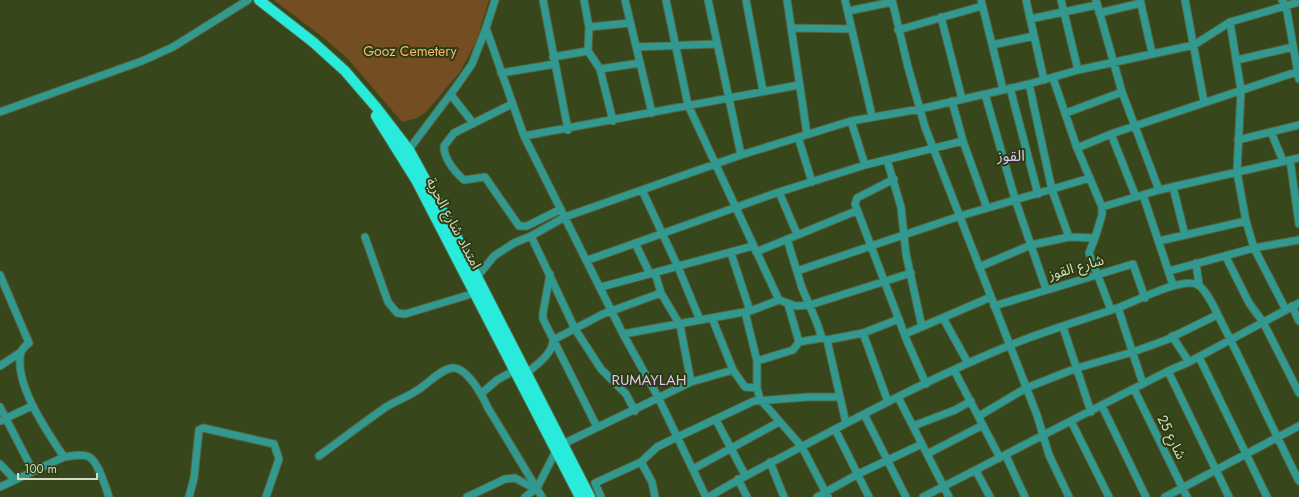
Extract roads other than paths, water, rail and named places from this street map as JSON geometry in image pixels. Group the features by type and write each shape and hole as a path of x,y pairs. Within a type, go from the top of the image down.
{"main road":[{"name":"امتداد شارع الحرية","path":"252,0 311,46 342,74 406,153 477,277 527,373 560,446 580,497"},
{"path":"259,0 313,42 345,71 376,107 406,153"},
{"name":"امتداد شارع الحرية","path":"406,153 515,370 560,446 590,484 590,497"}],"street":[{"path":"0,112 142,61 167,50 248,0"},
{"path":"406,153 472,64 495,0"},
{"path":"543,0 568,130"},
{"path":"584,0 589,27 588,51 600,69 613,121"},
{"path":"625,0 652,113"},
{"path":"666,0 688,105 779,300 788,304 810,305 885,280 911,274"},
{"path":"708,0 727,98 740,155"},
{"path":"746,0 763,91"},
{"path":"787,0 807,134"},
{"path":"845,0 872,116"},
{"path":"1026,0 1044,80"},
{"path":"1061,0 1078,70"},
{"path":"1185,0 1204,102"},
{"path":"848,11 892,1 898,30 920,109 934,149 978,267 1037,415 1049,455 1069,497"},
{"path":"1030,19 1063,12 1096,2 1122,92 1159,190"},
{"path":"1099,13 1141,2 1152,53"},
{"path":"477,277 494,256 514,243 531,236 565,217 740,155 851,121 872,116 920,109 952,100 1029,84 1078,70 1194,45 1230,22 1284,3 1299,2"},
{"path":"898,30 941,18 981,3 992,45 1038,194"},
{"path":"1077,148 1111,134 1204,102 1298,74 1284,3"},
{"path":"941,18 962,99"},
{"path":"1230,22 1241,90 1237,172 1246,221 1254,248 1289,308 1299,321"},
{"path":"589,27 630,23"},
{"path":"486,28 524,136 588,260 623,334 658,397 708,497 745,475 802,447 835,428 968,363 1010,345 1145,298 1173,285 1192,282 1199,285"},
{"path":"792,28 852,29"},
{"path":"992,45 1034,36"},
{"path":"636,46 716,44"},
{"path":"1237,60 1293,47"},
{"path":"501,73 588,51"},
{"path":"600,69 640,63"},
{"path":"1053,78 1077,148 1102,207 1102,215 1089,253 1097,275 1133,352 1143,384"},
{"path":"1029,84 1052,190 1069,237"},
{"path":"524,136 568,130 688,105 799,85"},
{"path":"1066,113 1122,92"},
{"path":"451,94 473,124"},
{"path":"985,94 1015,199 1046,289"},
{"path":"952,100 963,141 987,208"},
{"path":"512,104 454,133 444,146 446,157 455,172 464,180 485,176 519,226 527,226 561,209"},
{"path":"851,121 865,165"},
{"path":"1238,140 1299,125"},
{"path":"1271,132 1286,161 1296,193 1299,224"},
{"path":"1111,134 1136,197"},
{"path":"798,137 812,182"},
{"path":"588,260 736,206 779,192 865,165 963,141"},
{"path":"1102,207 1159,190 1299,158"},
{"path":"887,160 894,179 901,207 906,254 922,327"},
{"path":"797,271 960,216 1090,178"},
{"path":"894,179 857,198 854,204 926,384"},
{"path":"1173,187 1185,235"},
{"path":"642,190 678,267 700,320"},
{"path":"779,192 797,234"},
{"path":"1143,195 1173,285"},
{"path":"601,287 731,253 754,249 787,239 856,211"},
{"path":"1159,241 1246,221"},
{"path":"531,236 575,329 601,369 626,394 635,411"},
{"path":"365,237 388,302 397,313 406,314 475,293"},
{"path":"978,267 1031,245 1069,237 1095,238"},
{"path":"787,239 797,271 824,339 846,423"},
{"path":"1168,271 1196,263 1226,257 1254,248 1299,240"},
{"path":"635,243 653,273 661,293 680,325 692,382"},
{"path":"731,253 747,312 757,361 757,388 760,399 802,447 826,495"},
{"path":"1226,257 1248,303 1263,322 1299,393"},
{"path":"1196,263 1199,285 1217,315 1257,391 1276,438 1299,481"},
{"name":"شارع القوز","path":"994,306 1046,289 1133,264 1145,298"},
{"path":"550,274 543,313 553,340 598,427"},
{"path":"0,275 2,283 17,311 29,342 22,352 0,366"},
{"path":"553,340 612,311 661,293"},
{"path":"905,334 991,297"},
{"path":"623,334 747,312 779,300"},
{"path":"923,497 1091,412 1168,371 1199,357 1299,303"},
{"path":"788,304 799,342"},
{"path":"979,416 1026,388 1077,368 1133,352 1166,340 1217,315"},
{"path":"712,318 733,370 745,387 757,388"},
{"path":"943,318 968,363"},
{"path":"757,361 793,350 799,342 863,333 899,319"},
{"path":"1063,327 1091,412"},
{"path":"863,333 888,402"},
{"path":"1172,336 1189,362"},
{"path":"527,373 550,351 553,346 553,340"},
{"path":"22,352 22,372 32,406 64,457"},
{"path":"1199,357 1267,497"},
{"path":"319,456 388,406 417,391 440,374 452,368 459,369 470,378 482,393 488,408 542,497"},
{"path":"482,393 497,380 515,370"},
{"path":"525,497 536,488 560,446 635,411 658,397 692,382 733,370"},
{"path":"954,370 1024,497"},
{"path":"1168,371 1229,497"},
{"name":"شارع 25","path":"1134,389 1187,497"},
{"path":"601,497 590,484 641,462 657,447 760,399 839,397"},
{"path":"898,397 949,497"},
{"path":"914,426 955,410 971,401"},
{"path":"3,419 32,406"},
{"path":"1102,406 1146,497"},
{"path":"0,407 3,419 33,471"},
{"path":"864,414 906,497"},
{"path":"716,420 745,475"},
{"path":"1071,421 1109,497"},
{"path":"693,469 779,422"},
{"path":"927,454 983,425"},
{"path":"1165,497 1183,489 1246,453 1299,426"},
{"path":"189,497 194,478 199,430 203,428 274,444 279,459 266,497"},
{"path":"835,428 870,497"},
{"path":"816,497 826,495 858,474 922,444"},
{"path":"0,487 64,457 82,455 92,459 96,464 109,497"},
{"path":"641,462 652,482 655,497"},
{"path":"770,462 784,497"},
{"path":"0,464 15,480"},
{"path":"976,471 990,497"},
{"path":"467,497 505,478 515,478 536,488"},
{"path":"738,479 748,497"}],"district":[{"name":"القوز","path":"1011,156"},
{"name":"RUMAYLAH","path":"649,380"}],"park label":[{"name":"Gooz Cemetery","path":"410,51"}]}
